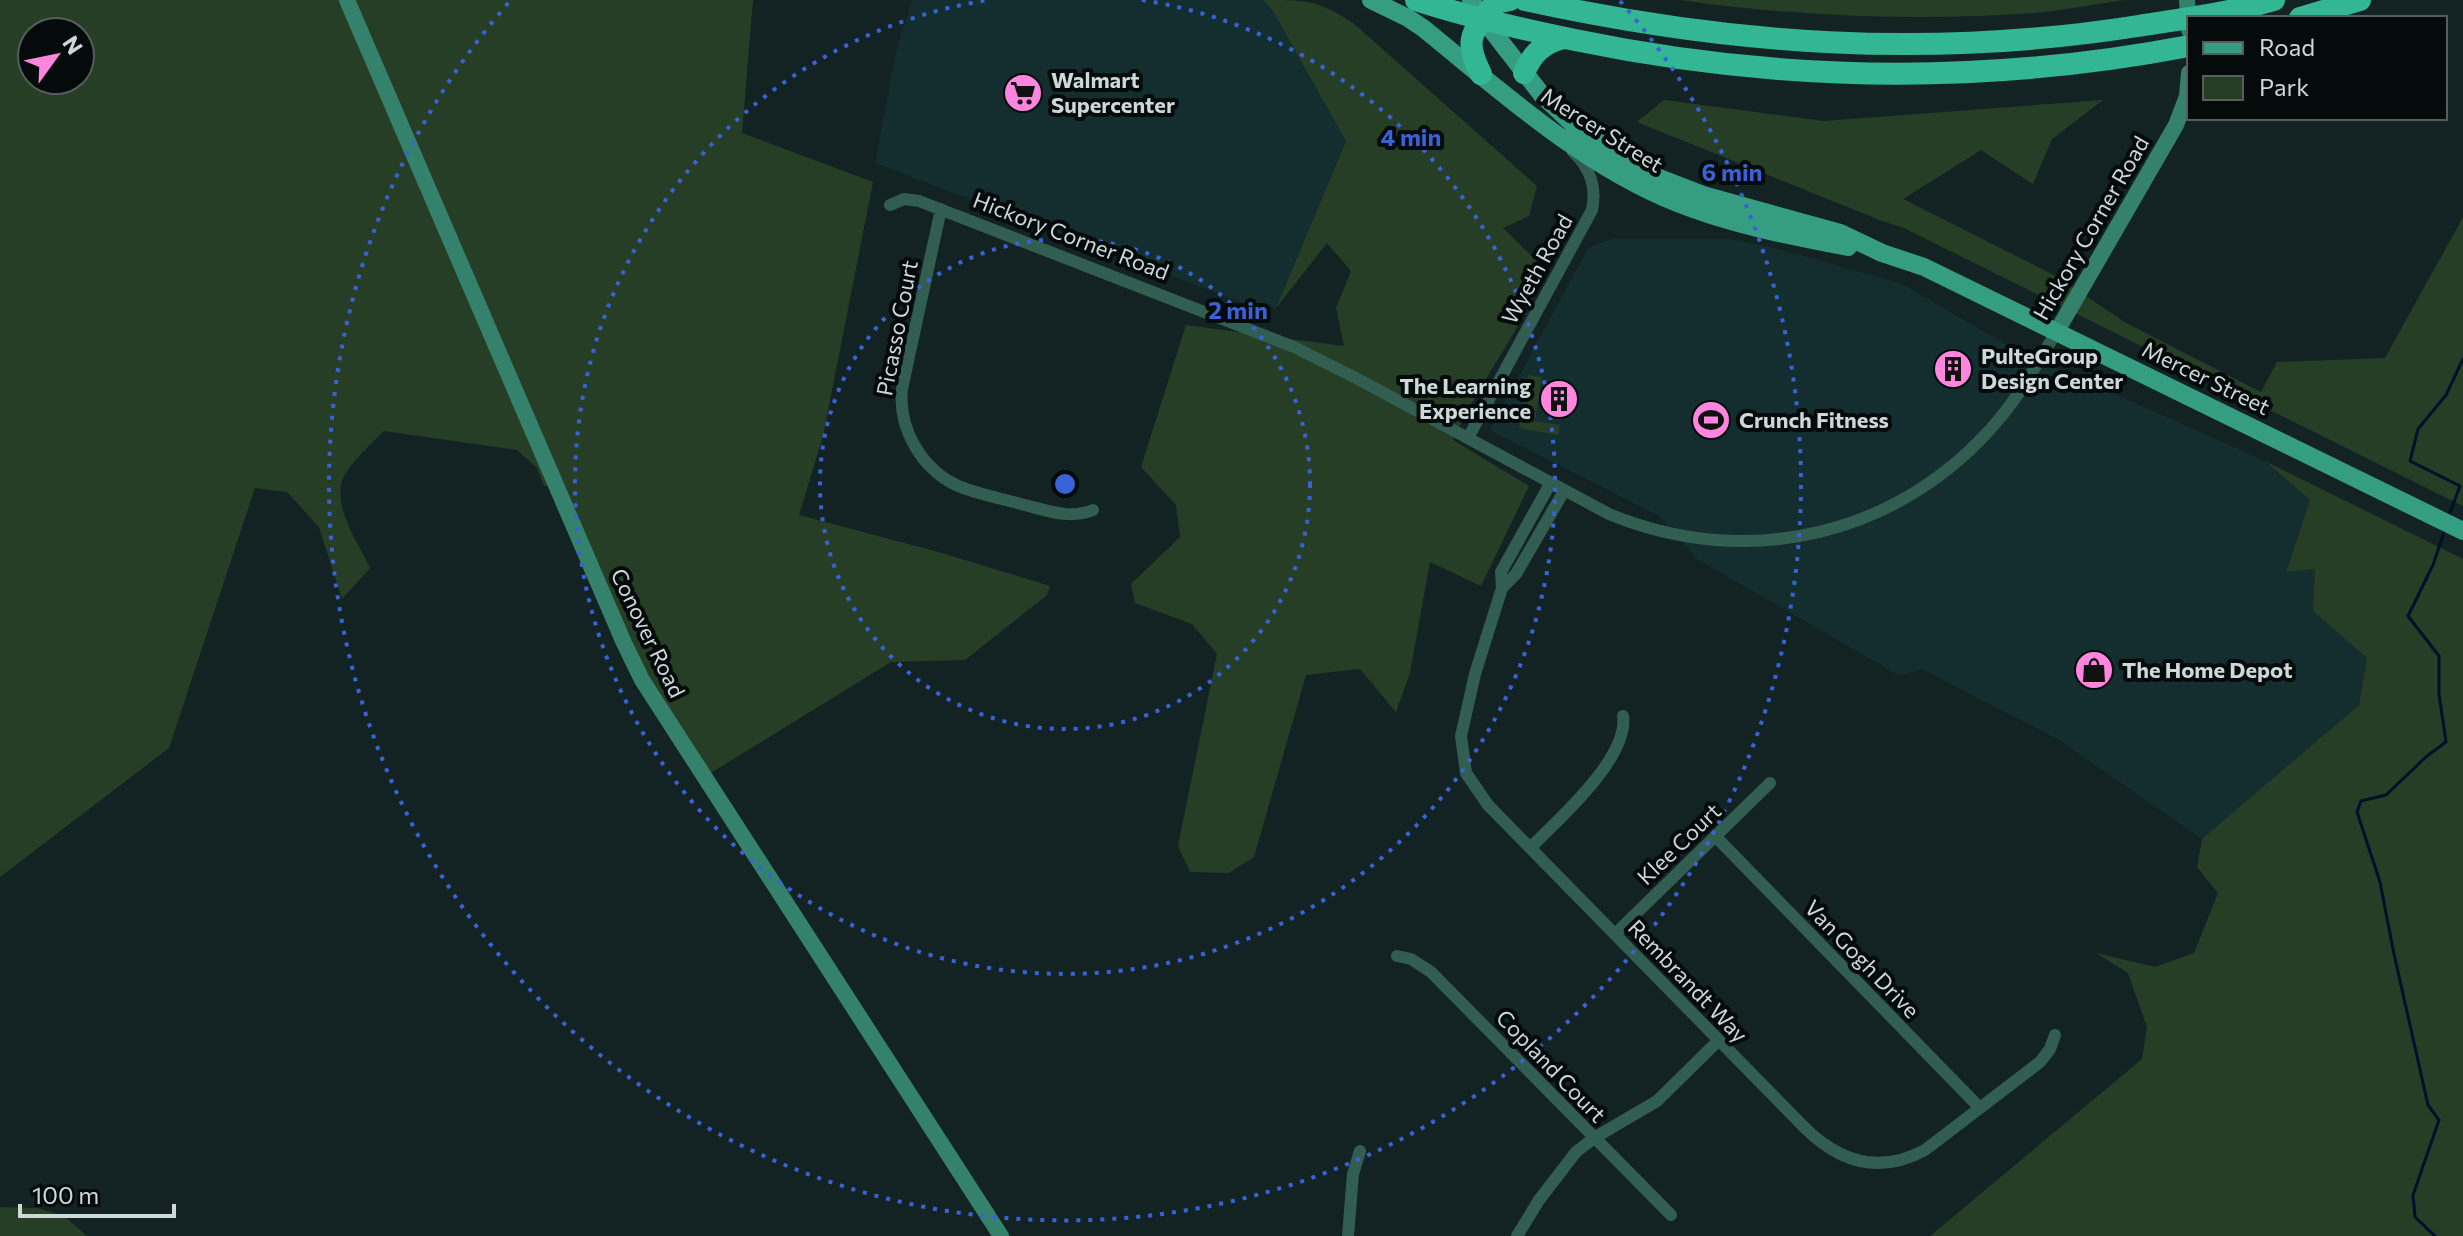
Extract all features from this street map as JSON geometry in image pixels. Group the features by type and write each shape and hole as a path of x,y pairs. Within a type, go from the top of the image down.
{"highway":[{"path":"1416,0 1477,9 1563,38 1701,62 1806,72 1964,74 2121,58 2187,46"},
{"path":"1477,9 1510,0"},
{"path":"1525,0 1674,29 1852,44 2003,41 2112,30 2187,18"},
{"path":"2198,16 2274,0"},
{"path":"2307,16 2360,0"},
{"path":"1477,9 1471,40 1472,56 1481,74"},
{"path":"1524,73 1536,52 1544,45 1563,38"}],"main road":[{"name":"Mercer Street","path":"1371,0 1416,23 1545,125 1633,181 1676,203 1728,221 1882,253 1924,267 2452,526"},
{"name":"Mercer Street","path":"1477,9 1550,103 1602,147 1646,173 1703,195 1840,233 1882,253"}],"street":[{"name":"Conover Road","path":"347,0 642,680 1001,1236"},
{"name":"Hickory Corner Road","path":"890,205 904,199 919,201 1283,342 1356,378 1601,511 1635,524 1690,538 1734,542 1778,540 1862,519 1910,495 1944,472 2001,417 2057,331 2176,125 2187,96"},
{"name":"Wyeth Road","path":"1468,438 1583,227 1593,202 1592,178 1583,162 1545,125"},
{"name":"Picasso Court","path":"941,209 902,389 904,419 915,446 933,469 959,486 1062,515 1080,515 1093,510"},
{"name":"Rembrandt Way","path":"1550,484 1503,568 1500,577 1502,588 1471,688 1461,745 1466,773 1473,786 1718,1041 1819,1142 1840,1155 1854,1160 1890,1162 1915,1156 1935,1144 2045,1056 2055,1035"},
{"name":"Rembrandt Way","path":"1502,588 1516,574 1564,491"},
{"path":"1530,848 1584,794 1602,769 1620,741 1624,728 1623,716"},
{"name":"Klee Court","path":"1615,934 1770,783"},
{"name":"Van Gogh Drive","path":"1716,837 1980,1108"},
{"name":"Copland Court","path":"1397,956 1411,959 1431,972 1671,1215"},
{"path":"1517,1236 1533,1209 1576,1152 1657,1101 1718,1041"},
{"path":"1348,1236 1353,1174 1360,1151"}],"shaded area":[{"path":"912,0 1264,0 1346,141 1276,308 1243,303 875,163 897,48"},
{"path":"1611,239 1731,239 1783,250 1902,284 2014,349 2265,461 2310,500 2286,571 2316,569 2314,611 2367,658 2359,705 2202,839 2059,740 1922,669 1900,676 1697,559 1659,516 1490,430 1588,248"}],"green space":[{"path":"0,0 753,0 742,133 873,182 823,436 799,515 1050,586 1047,595 965,660 891,662 709,774 641,666 564,484 544,486 537,468 517,450 384,431 352,464 341,485 345,517 370,568 342,599 319,527 287,492 255,488 169,748 0,877"},
{"path":"1264,0 1311,3 1353,23 1537,186 1529,216 1503,228 1546,270 1525,314 1453,440 1529,486 1481,586 1430,562 1410,673 1396,712 1360,669 1306,675 1254,857 1229,873 1190,872 1178,846 1217,654 1192,624 1135,603 1131,584 1180,537 1176,505 1141,467 1186,325 1344,346 1336,308 1351,271 1327,243 1276,308 1346,141"},
{"path":"1681,0 2126,0 2035,13 1902,17 1813,14"},
{"path":"1664,100 1824,121 2103,100 2052,139 2033,184 1981,150 1903,199 2056,276 2126,323 2261,392 2277,362 2385,358 2463,217 2463,506 1904,228 1637,122"},
{"path":"1528,375 1542,377 1535,421 1560,425 1558,435 1519,428"},
{"path":"2265,461 2463,559 2463,1236 1930,1236 2142,1059 2147,1027 2128,973 2096,953 2155,967 2194,953 2218,893 2197,867 2202,839 2359,705 2367,658 2313,611 2315,569 2286,572 2310,500"},
{"path":"0,1207 37,1208 64,1216 87,1236 0,1236"}],"waterway":[{"path":"2448,518 2460,486 2410,461 2418,429 2446,395 2463,359"},
{"path":"2435,1236 2415,1217 2413,1195 2439,1120 2428,1105 2380,882 2357,812 2361,801 2386,795 2446,742 2439,694 2439,656 2408,616 2433,565 2445,529"}],"place":[{"name":"Walmart Supercenter","path":"1023,93"},
{"name":"PulteGroup Design Center","path":"1953,369"},
{"name":"The Learning Experience","path":"1559,399"},
{"name":"Crunch Fitness","path":"1711,420"},
{"name":"The Home Depot","path":"2094,670"}]}
